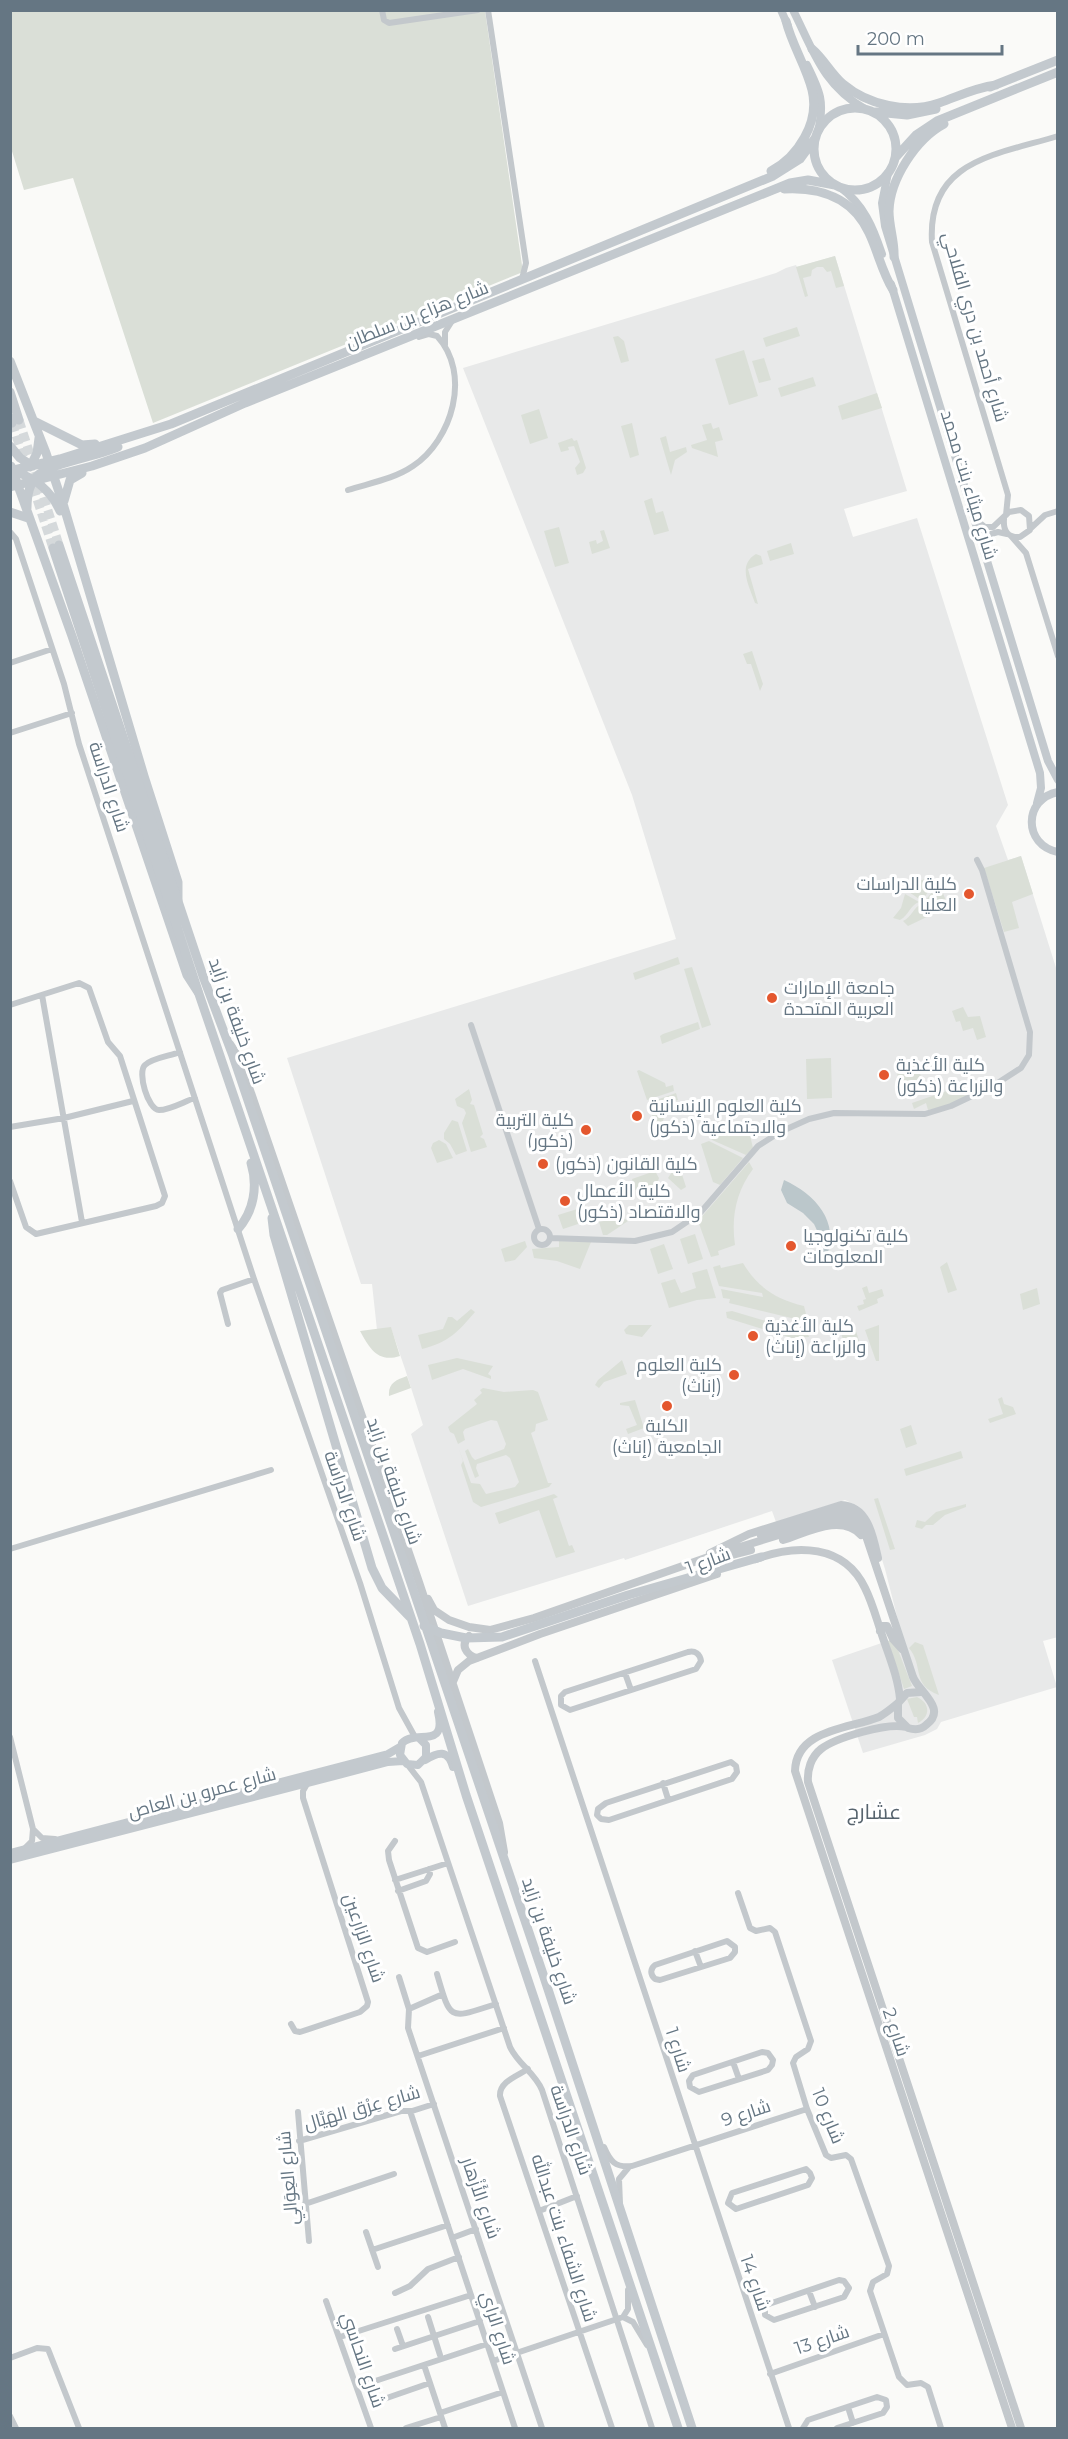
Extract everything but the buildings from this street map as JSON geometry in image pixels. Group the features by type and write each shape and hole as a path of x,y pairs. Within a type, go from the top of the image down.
{"main road":[{"path":"781,10 821,97 822,115 814,148 820,169 838,186 851,190 871,186 888,173 894,160 910,140 922,130 1058,72"},
{"path":"793,10 833,86 846,97 880,116 892,131 895,141 894,160"},
{"path":"740,189 774,170 791,156 800,144 811,117 811,88 796,54 786,21"},
{"path":"812,49 848,88 869,99 891,106 908,108 932,105 973,88 996,85"},
{"path":"817,134 833,114 843,110 868,110 898,116 924,113 1058,60"},
{"path":"894,257 890,210 895,186 910,156 922,140 965,110"},
{"name":"شارع هزاع بن سلطان","path":"133,437 171,424 545,272 785,170 806,152 817,134"},
{"name":"شارع ميثاء بنت محمد","path":"888,173 882,195 882,211 894,257 1048,761 1058,780"},
{"name":"شارع هزاع بن سلطان","path":"50,469 76,470 128,454 244,403 799,180 838,186"},
{"name":"شارع ميثاء بنت محمد","path":"838,186 858,203 871,223 1040,773 1041,788 1031,816 1031,826 1036,840 1058,854"},
{"path":"778,188 805,188 821,191 851,208 870,234 892,290"},
{"path":"10,361 64,507 86,587 178,882 178,900"},
{"path":"10,392 14,420"},
{"path":"33,421 86,446 133,437"},
{"path":"13,476 31,466 38,449 38,433"},
{"path":"28,516 28,493 33,481 50,469 112,450 133,437"},
{"path":"10,446 31,466 50,469"},
{"path":"64,507 66,487 73,477 122,461 128,454"},
{"path":"13,476 33,481 49,492 55,501 86,587"},
{"path":"13,476 72,636 187,975 199,994"},
{"path":"10,512 28,516"},
{"name":"شارع خليفة بن زايد","path":"678,2428 466,1795 432,1683 199,994 56,547 413,1585 620,2204 692,2428"},
{"path":"1037,803 1045,796 1058,792"},
{"path":"238,1229 251,1208 255,1183 243,1135 245,1127"},
{"path":"273,1213 271,1223 274,1235 368,1556 382,1588 406,1614 422,1625 441,1633 466,1638 502,1636 628,1595 761,1557"},
{"path":"432,1683 439,1727 434,1735 418,1738 402,1745 400,1755 405,1763 415,1766 437,1753 448,1756 461,1789 466,1795"},
{"path":"418,1738 427,1748 424,1761"},
{"name":"شارع عمرو بن العاص","path":"14,1852 388,1754 402,1745"},
{"name":"شارع عمرو بن العاص","path":"10,1860 388,1762 405,1763"}],"street":[{"path":"382,10 384,20 389,23 478,10"},
{"path":"488,10 526,263 525,274 519,282"},
{"name":"شارع أحمد بن دري الفلاحي","path":"1005,517 1008,495 932,242 932,219 943,189 960,170 975,161 1058,136"},
{"path":"526,263 532,269 545,272"},
{"path":"348,490 404,471 422,459 439,439 451,413 454,395 452,368 445,345 445,329 457,317"},
{"path":"382,347 395,347 429,334 437,336 445,345"},
{"name":"شارع أحمد بن دري الفلاحي","path":"1008,495 1024,511"},
{"path":"975,519 989,528 1013,510 1045,515 1058,511"},
{"path":"1024,511 1031,521 1026,553 1058,656"},
{"path":"984,551 991,534 998,532 1020,537 1045,515"},
{"path":"1005,517 1009,535 1026,553"},
{"name":"شارع الدراسة","path":"10,532 16,539 52,649 79,744 254,1279 360,1583 406,1723"},
{"path":"10,663 52,649"},
{"path":"10,733 72,713"},
{"path":"550,1238 635,1241 672,1232 700,1213 758,1146 780,1132 809,1119 834,1113 910,1114 942,1110 993,1086 1021,1068 1029,1054 1030,1032 982,870 977,860"},
{"path":"10,1005 79,983 89,988 108,1042 120,1055 133,1101 165,1193 164,1200 156,1206 82,1221 40,1234 33,1233 26,1227 10,1181"},
{"path":"42,995 82,1221"},
{"path":"471,1025 539,1229"},
{"path":"228,1042 238,1054 419,1582 499,1823 504,1862"},
{"path":"180,1052 147,1063 142,1068 149,1102 152,1107 159,1110 195,1098"},
{"path":"10,1127 64,1118 133,1101"},
{"path":"539,1229 546,1230 550,1238"},
{"path":"539,1229 533,1236 536,1244 545,1245 550,1238"},
{"path":"228,1324 219,1298 220,1293 222,1290 254,1279"},
{"path":"10,1549 271,1470"},
{"path":"697,1561 739,1538 841,1505 854,1508 865,1518 880,1570"},
{"name":"شارع 1","path":"717,1554 742,1543 843,1511 856,1516 864,1525 880,1570 881,1583"},
{"name":"شارع 1","path":"419,1582 431,1606 444,1617 469,1627 490,1630 534,1618 717,1554 831,1519 843,1518 854,1521 865,1533 912,1677 921,1692"},
{"path":"697,1561 728,1557 840,1524 855,1529 862,1537 881,1583"},
{"name":"شارع 1","path":"452,1684 461,1666 477,1658 761,1557 803,1549 817,1550 837,1557 848,1565 860,1579 869,1595 896,1678 899,1701"},
{"path":"880,1631 882,1626 887,1626 895,1642 903,1650"},
{"path":"477,1658 466,1652 465,1641 476,1632 490,1630"},
{"path":"691,1651 697,1653 700,1658 700,1664 696,1669 631,1690 570,1710 565,1709 561,1704 561,1696 565,1692 691,1651"},
{"name":"شارع 1","path":"535,1662 694,2146"},
{"path":"626,1673 631,1690"},
{"path":"921,1692 932,1702 934,1712 932,1718 926,1726 920,1729 906,1727 898,1718 899,1701 907,1693 921,1692"},
{"name":"شارع 2","path":"899,1701 878,1717 812,1739 801,1750 795,1771 1012,2428"},
{"path":"550,1707 561,1704"},
{"path":"406,1723 418,1738"},
{"path":"402,1745 406,1723"},
{"name":"شارع 2","path":"906,1727 884,1726 821,1748 811,1763 808,1782 1022,2428"},
{"path":"10,1737 33,1829 30,1844 14,1852"},
{"name":"شارع الدراسة","path":"424,1761 422,1782 504,2028 515,2056 528,2069 542,2090 620,2318 652,2428"},
{"path":"728,1762 737,1768 732,1779 609,1820 601,1819 597,1815 598,1809 603,1804 663,1783 728,1762"},
{"name":"شارع الدراسة","path":"405,1763 422,1782"},
{"path":"303,1798 303,1791 308,1783"},
{"path":"663,1783 668,1799"},
{"path":"281,1790 298,1792 303,1798"},
{"name":"شارع الزارعين","path":"291,2024 295,2031 300,2032 360,2012 368,2002 303,1798"},
{"path":"586,1818 597,1815"},
{"path":"33,1829 42,1838 59,1840"},
{"path":"395,1841 388,1851 398,1891 420,1950 427,1952 455,1942"},
{"path":"395,1880 448,1863"},
{"path":"398,1891 426,1881 430,1877 429,1869"},
{"name":"شارع 10","path":"738,1893 750,1928 756,1931 770,1928 775,1932 811,2041 810,2046 796,2057 793,2063 807,2109 826,2155 831,2158 846,2155 851,2159 889,2266 886,2275 873,2282 870,2289 884,2334 902,2382 910,2385 923,2384 928,2387 941,2428"},
{"path":"725,1941 732,1943 735,1947 734,1955 730,1958 660,1980 655,1979 651,1974 655,1965 725,1941"},
{"path":"695,1951 701,1967"},
{"path":"437,1974 448,2009 457,2015 496,2004"},
{"path":"639,1979 651,1974"},
{"name":"شارع الأَزْهار","path":"399,1977 409,2009 408,2028 542,2428"},
{"path":"409,2009 443,1994"},
{"path":"418,2056 504,2028"},
{"path":"762,2052 772,2057 772,2066 768,2070 739,2079 699,2092 692,2090 689,2086 689,2080 693,2075 762,2052"},
{"path":"733,2062 739,2079"},
{"name":"شارع الشفاء بنت عبدالله","path":"528,2069 503,2084 500,2093 612,2428"},
{"path":"675,2090 689,2086"},
{"name":"شارع عِرْق الهَيَّال","path":"299,2141 401,2111 410,2111 434,2104"},
{"name":"شارع 9","path":"694,2146 807,2109"},
{"name":"شارع الراي","path":"410,2111 515,2428"},
{"name":"شارع العِوَالِي","path":"298,2112 309,2241"},
{"path":"597,2136 612,2163 622,2167 632,2166 694,2146"},
{"name":"شارع 14","path":"694,2146 789,2428"},
{"path":"620,2204 619,2179 624,2171 632,2166"},
{"path":"803,2169 812,2175 812,2180 808,2185 736,2209 728,2203 732,2193 803,2169"},
{"path":"305,2204 394,2174"},
{"path":"772,2180 777,2195"},
{"path":"539,2211 577,2196"},
{"path":"714,2208 728,2203"},
{"path":"372,2250 448,2225"},
{"path":"452,2238 476,2229"},
{"path":"366,2232 378,2267"},
{"path":"394,2294 408,2288 428,2269 459,2257"},
{"path":"492,2361 620,2318 627,2311 630,2299 625,2281 627,2275"},
{"path":"839,2280 848,2285 849,2290 844,2297 815,2307 774,2320 769,2319 765,2314 765,2308 769,2304 839,2280"},
{"path":"810,2291 815,2307"},
{"path":"340,2337 471,2295"},
{"name":"شارع النحاسي","path":"326,2301 370,2428"},
{"path":"752,2319 765,2314"},
{"path":"428,2318 440,2355"},
{"path":"620,2318 633,2322 651,2348"},
{"path":"395,2349 480,2321"},
{"path":"397,2329 403,2346"},
{"name":"شارع 13","path":"770,2374 884,2334"},
{"path":"357,2387 487,2344"},
{"path":"10,2358 39,2347 48,2349 79,2428"},
{"path":"425,2368 445,2428"},
{"path":"381,2400 430,2383"},
{"path":"406,2428 503,2391"},
{"path":"803,2428 808,2420 877,2397 882,2397 887,2403 883,2413 837,2428"},
{"path":"848,2407 853,2423"},
{"path":"10,2416 16,2428"}],"shaded area":[{"path":"10,11 485,11 523,272 153,423 73,178 24,190 11,148"},
{"name":"جامعة الإمارات العربية المتحدة","path":"835,256 907,491 844,509 853,537 917,518 1008,805 996,826 1008,860 1021,856 1057,971 1058,1637 1043,1641 1057,1687 941,1722 937,1729 925,1735 863,1753 832,1660 902,1636 885,1569 868,1516 858,1506 845,1500 776,1522 772,1511 625,1560 624,1558 468,1606 411,1434 423,1425 405,1369 391,1328 377,1330 372,1284 361,1284 287,1058 676,939 632,795 463,368 776,273 786,268"},
{"path":"835,256 844,286 836,288 831,271 827,272 823,267 817,267 812,270 811,276 803,278 808,296 805,297 796,267"},
{"path":"797,327 800,336 766,347 763,338"},
{"path":"618,336 624,341 629,361 621,363 613,337"},
{"path":"744,350 758,396 729,405 715,359"},
{"path":"764,358 771,380 759,383 752,361"},
{"path":"813,377 816,386 781,397 778,388"},
{"path":"877,393 882,408 842,420 838,406"},
{"path":"539,409 548,438 530,444 521,415"},
{"path":"632,423 639,455 630,458 621,426"},
{"path":"711,423 713,429 719,427 723,440 715,442 718,457 692,448 691,445 707,440 702,425"},
{"path":"666,436 670,452 686,447 687,452 675,460 671,475 660,438"},
{"path":"572,438 574,441 577,440 586,468 583,473 577,475 575,468 580,462 574,446 561,452 558,443"},
{"path":"652,498 656,513 663,511 669,531 654,535 644,501"},
{"path":"559,527 569,563 555,567 544,531"},
{"path":"604,530 610,548 592,554 589,542 596,540 597,544 603,541 600,531"},
{"path":"791,543 794,554 770,561 767,551"},
{"path":"756,554 761,556 763,564 748,569 758,604 755,603 746,576 747,564"},
{"path":"752,651 763,684 760,691 751,664 747,664 743,654"},
{"path":"1021,856 1033,894 1012,902 1019,928 1004,932 984,868"},
{"path":"930,878 939,886 930,889 922,901 909,892 918,881"},
{"path":"941,888 948,906 933,914 924,902 933,891"},
{"path":"905,894 919,902 900,920 893,918 901,908"},
{"path":"922,904 931,915 908,926 903,921"},
{"path":"678,957 680,964 635,980 633,973"},
{"path":"692,967 711,1025 702,1028 684,969"},
{"path":"963,1007 968,1017 980,1016 986,1037 977,1040 973,1028 963,1031 960,1021 956,1022 952,1011"},
{"path":"698,1022 700,1029 662,1044 660,1036 663,1034"},
{"path":"831,1058 832,1098 807,1099 806,1059"},
{"path":"918,1063 921,1078 900,1084 895,1066"},
{"path":"637,1071 665,1083 666,1087 673,1085 674,1091 647,1100"},
{"path":"987,1077 989,1084 949,1105 928,1110 926,1103 914,1109 912,1103"},
{"path":"469,1089 472,1100 470,1104 474,1105 483,1134 480,1137 484,1139 487,1147 471,1152 462,1123 466,1113 464,1109 457,1106 455,1099"},
{"path":"676,1093 678,1100 670,1102 659,1131 657,1131 648,1103"},
{"path":"452,1120 458,1122 467,1151 456,1155 444,1139 444,1133"},
{"path":"748,1127 753,1148 746,1155 711,1138"},
{"path":"439,1140 446,1144 453,1158 437,1163 431,1148 433,1143"},
{"path":"709,1141 743,1158 720,1185 713,1182 701,1144"},
{"path":"749,1162 753,1169 742,1187 734,1215 735,1245 718,1251 719,1255 711,1257 698,1221"},
{"path":"679,1165 686,1187 681,1190 668,1178"},
{"path":"655,1171 659,1178 657,1184 635,1190 632,1179"},
{"path":"784,1180 806,1193 822,1211 830,1233 830,1245 826,1258 824,1259 821,1239 814,1224 803,1213 787,1203 781,1190"},
{"path":"587,1206 591,1220 584,1222 581,1217 581,1223 563,1229 558,1215"},
{"path":"622,1217 628,1221 607,1235 603,1235 599,1222"},
{"path":"695,1234 703,1259 688,1264 680,1239"},
{"path":"525,1241 527,1247 515,1260 505,1262 501,1249"},
{"path":"559,1241 591,1242 580,1269 557,1261 534,1258 532,1249 559,1247"},
{"path":"664,1244 673,1269 658,1274 650,1249"},
{"path":"947,1262 957,1290 948,1293 940,1267"},
{"path":"743,1263 762,1286 776,1296 804,1306 808,1322 729,1303 730,1299 723,1298 721,1289 763,1297 762,1293 719,1286 713,1267 720,1265 721,1268"},
{"path":"707,1269 716,1298 697,1300 669,1308 661,1283 675,1279 681,1293 696,1288 692,1273"},
{"path":"867,1286 869,1293 882,1289 884,1296 877,1299 878,1303 859,1311 857,1306 864,1304 863,1300 866,1299 862,1288"},
{"path":"1037,1288 1040,1304 1023,1310 1020,1294"},
{"path":"471,1309 475,1312 452,1336 422,1349 418,1335 443,1329 448,1317 457,1321"},
{"path":"732,1311 790,1328 806,1329 809,1337 792,1338 727,1318 726,1312"},
{"path":"629,1325 652,1325 642,1337 626,1334 624,1330"},
{"path":"879,1325 879,1361 876,1361 865,1330"},
{"path":"391,1327 400,1356 386,1358 371,1349 360,1331"},
{"path":"855,1328 861,1347 847,1352 841,1333"},
{"path":"457,1358 493,1366 488,1374 491,1379 463,1369 432,1380 428,1365"},
{"path":"622,1360 627,1374 604,1382 599,1388 595,1385 598,1380"},
{"path":"407,1376 411,1388 389,1396 390,1388 394,1383"},
{"path":"483,1388 504,1392 533,1390 538,1392 548,1420 536,1424 535,1431 531,1433 548,1483 552,1483 549,1487 481,1507 473,1502 461,1465 463,1461 459,1449 471,1483 480,1484 486,1494 515,1487 519,1482 510,1458 506,1455 477,1464 479,1476 475,1478 465,1451 468,1449 475,1460 504,1449 506,1444 497,1421 491,1420 465,1429 463,1432 465,1440 458,1444 448,1427 477,1404 474,1400 482,1393 480,1390"},
{"path":"1002,1397 1004,1404 1013,1407 1016,1414 990,1423 988,1419 1003,1414 998,1399"},
{"path":"635,1400 644,1428 628,1434 626,1429 637,1425 629,1406 620,1405 620,1403"},
{"path":"911,1425 917,1444 906,1448 900,1429"},
{"path":"961,1451 963,1458 906,1476 904,1469"},
{"path":"554,1494 558,1497 553,1499 569,1546 572,1545 575,1552 556,1558 539,1510 499,1524 495,1513"},
{"path":"878,1498 895,1549 890,1550 874,1499"},
{"path":"966,1504 966,1507 945,1515 933,1525 926,1525 922,1529 915,1527 917,1520 925,1522 936,1512"},
{"path":"891,1640 898,1650 912,1686 904,1689 888,1641"},
{"path":"915,1642 923,1645 939,1695 930,1691 921,1680 909,1648"},
{"path":"917,1697 924,1703 927,1710 925,1717 918,1723 907,1699"}],"tunnel":[{"path":"19,420 59,545"},
{"path":"12,423 53,548"}],"place":[{"name":"كلية الدراسات العليا","path":"969,894"},
{"name":"جامعة الإمارات العربية المتحدة","path":"772,998"},
{"name":"كلية الأغذية والزراعة (ذكور)","path":"884,1075"},
{"name":"كلية العلوم الإنسانية والاجتماعية (ذكور)","path":"637,1116"},
{"name":"كلية التربية (ذكور)","path":"586,1130"},
{"name":"كلية القانون (ذكور)","path":"543,1164"},
{"name":"كلية الأعمال والاقتصاد (ذكور)","path":"565,1201"},
{"name":"كلية تكنولوجيا المعلومات","path":"791,1246"},
{"name":"كلية الأغذية والزراعة (إناث)","path":"753,1336"},
{"name":"كلية العلوم (إناث)","path":"734,1375"},
{"name":"الكلية الجامعية (إناث)","path":"667,1406"}],"district":[{"name":"عشارج","path":"874,1811"}]}
